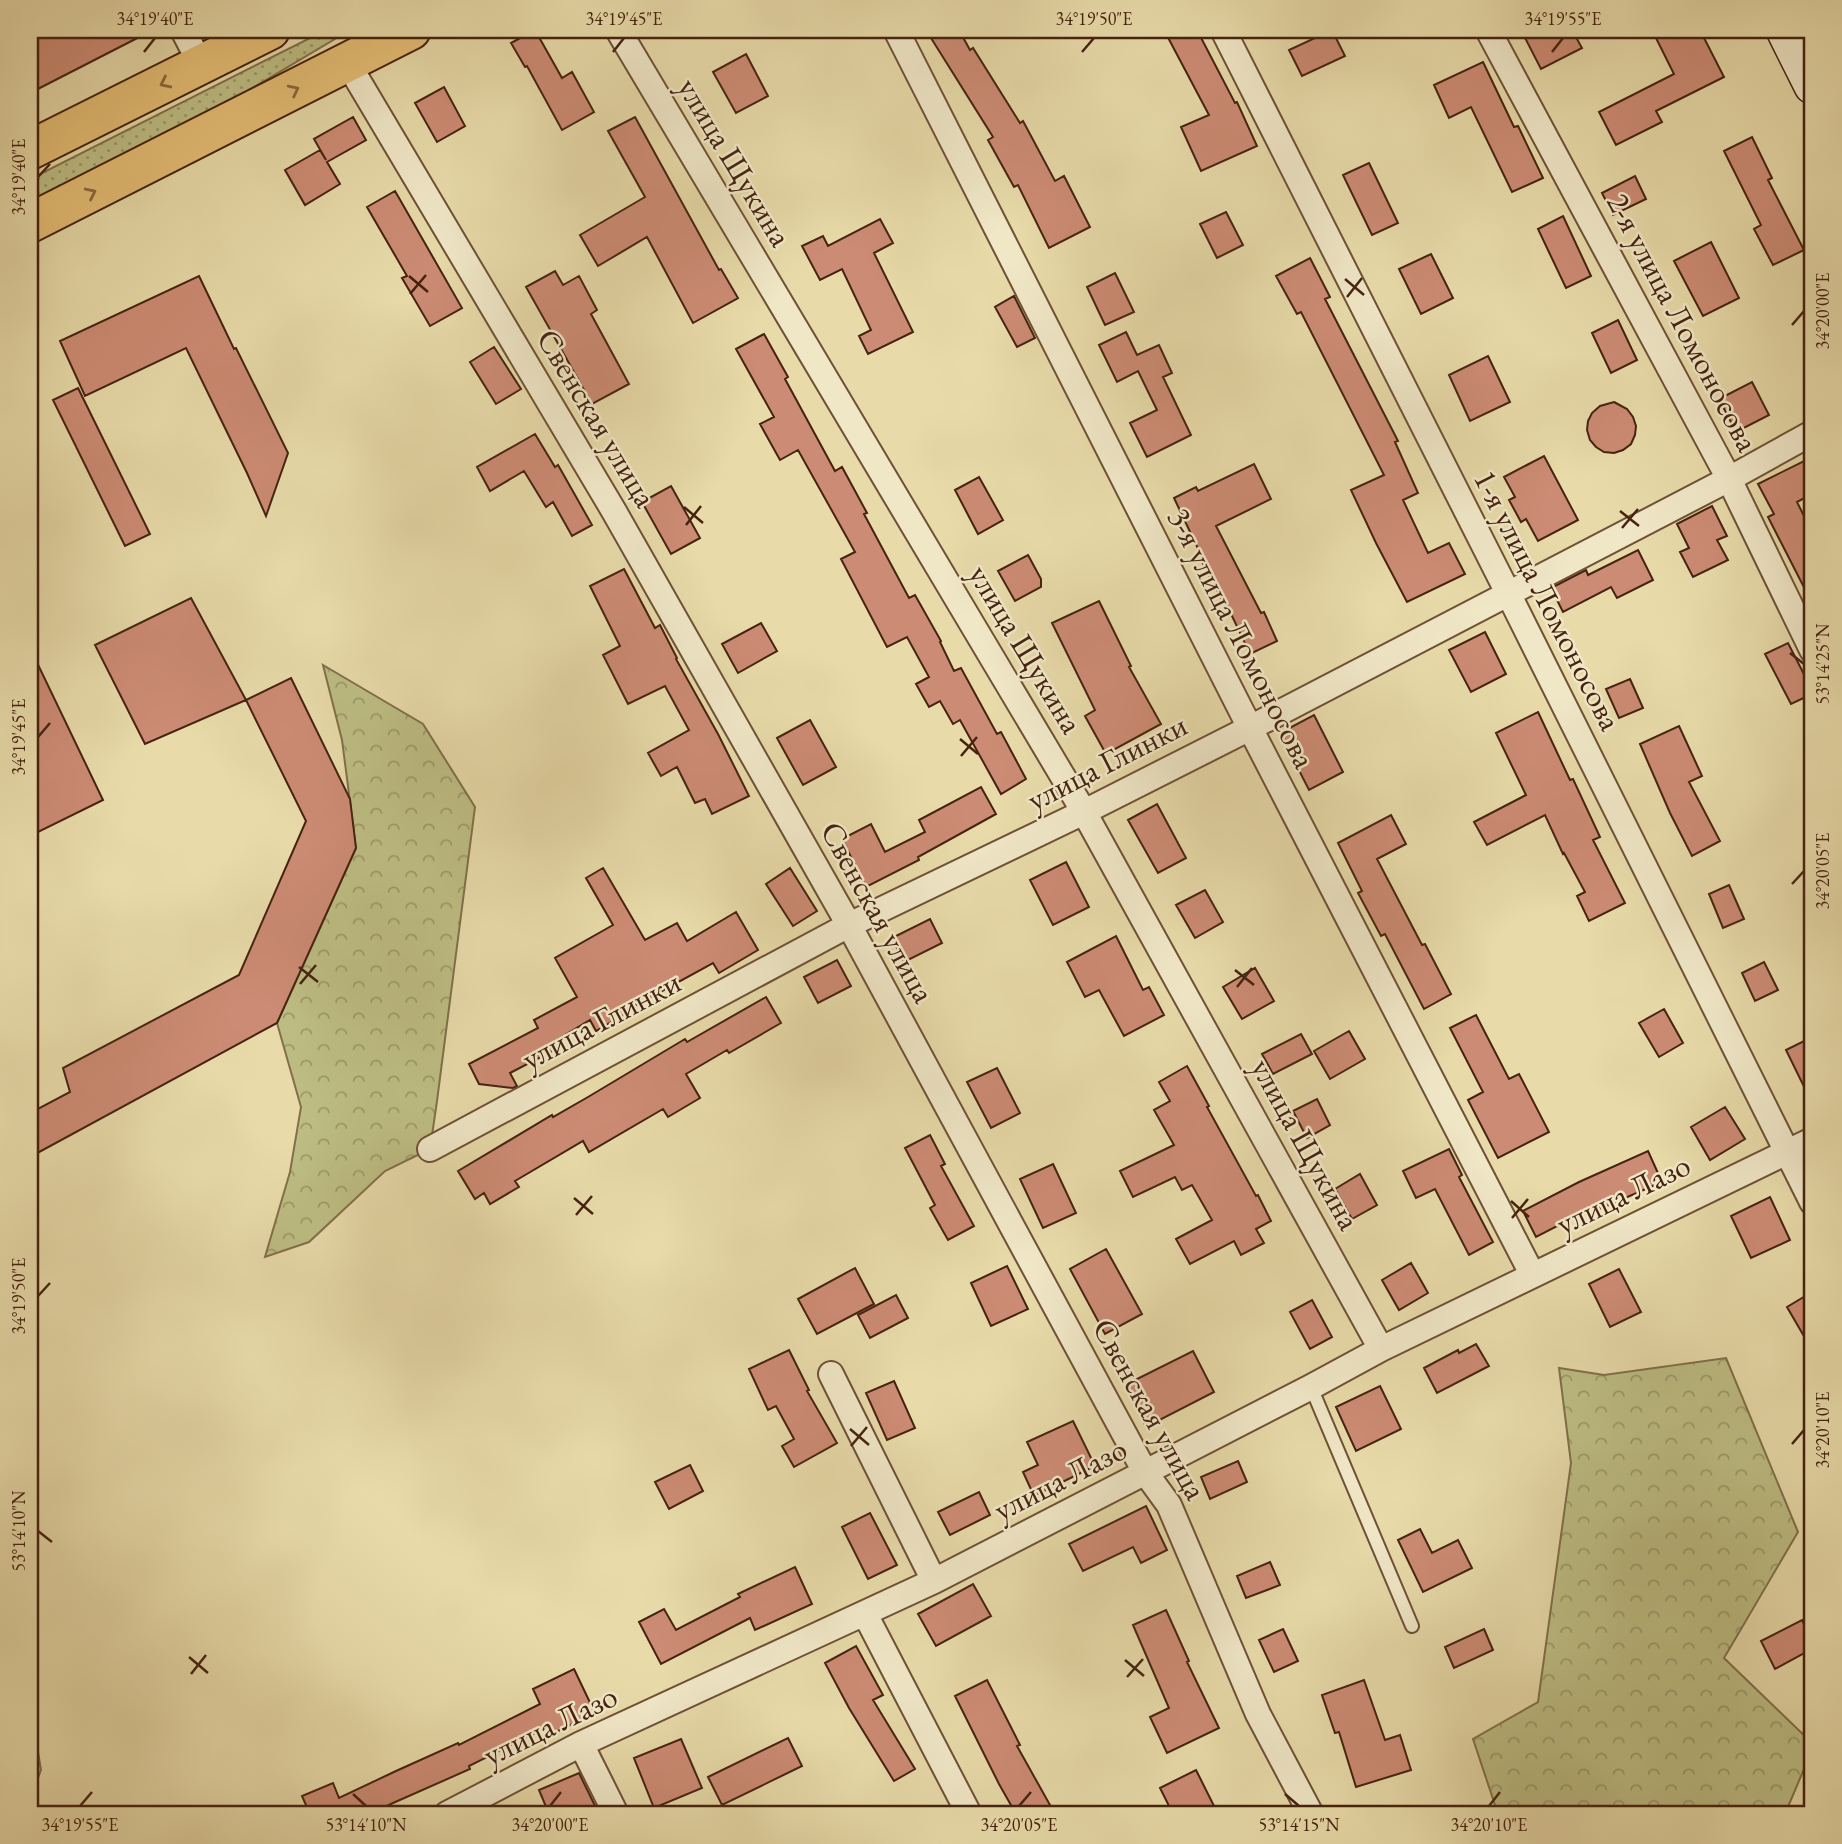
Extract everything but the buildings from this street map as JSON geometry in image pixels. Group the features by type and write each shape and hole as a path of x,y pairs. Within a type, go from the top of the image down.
{"main road":[{"path":"30,150 270,30"},
{"path":"30,223 411,30"},
{"path":"1784,30 1812,86"}],"street":[{"path":"183,30 201,65"},
{"name":"улица Щукина","path":"618,30 1084,812 1381,1349"},
{"name":"3-я улица Ломоносова","path":"896,30 1250,728 1532,1274"},
{"name":"1-я улица Ломоносова","path":"1223,30 1812,1202"},
{"name":"2-я улица Ломоносова","path":"1488,30 1728,479 1812,650"},
{"name":"Свенская улица","path":"347,62 615,513 849,925 1145,1472 1169,1505 1258,1714 1311,1814"},
{"name":"улица Глинки","path":"430,1149 849,925 1084,812 1250,728 1812,433"},
{"name":"улица Лазо","path":"447,1814 581,1744 933,1581 1381,1349 1812,1140"},
{"path":"831,1374 933,1581"},
{"path":"865,1614 969,1814"},
{"path":"581,1744 617,1814"}],"lane":[{"path":"1311,1387 1412,1626"}],"green space":[{"path":"326,30 350,30 239,96 30,202 30,179"},
{"path":"323,665 423,724 475,807 430,1149 385,1171 309,1242 265,1257 290,1172 301,1107 277,1023 356,848 342,740"},
{"path":"1726,1358 1798,1532 1724,1658 1812,1743 1812,1750 1785,1814 1498,1814 1473,1739 1538,1702 1571,1463 1559,1368 1604,1375"},
{"path":"30,1704 41,1770 30,1799"}]}
